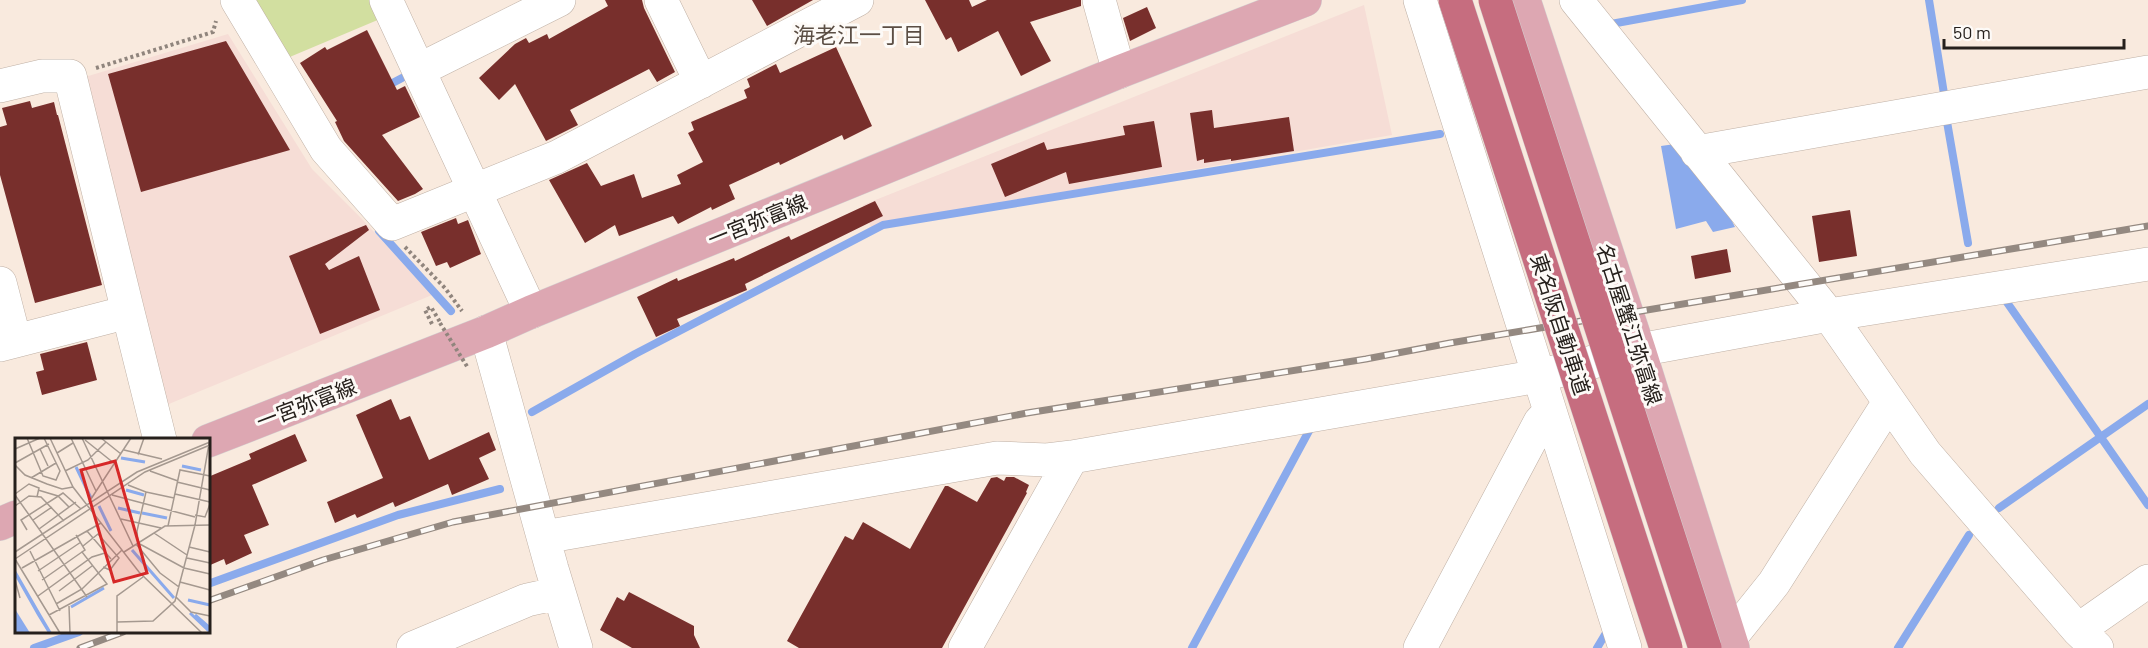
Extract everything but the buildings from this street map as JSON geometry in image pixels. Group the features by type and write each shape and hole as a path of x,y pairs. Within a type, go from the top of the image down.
{"highway":[{"name":"東名阪自動車道","path":"1455,0 1666,648"},
{"name":"東名阪自動車道","path":"1495,0 1723,645"}],"main road":[{"name":"一宮弥富線","path":"210,440 477,326 531,312 1119,72 1305,0"},
{"name":"名古屋蟹江弥富線","path":"1524,0 1639,350 1723,645"},
{"path":"0,524 15,517"}],"street":[{"path":"386,0 531,312"},
{"path":"419,70 559,0"},
{"path":"661,0 700,82"},
{"path":"227,9 326,149 392,225 557,157 857,0"},
{"path":"1099,0 1119,72"},
{"path":"1420,0 1625,648"},
{"path":"1576,0 1828,315 1925,453 2088,639 2148,581"},
{"path":"1697,152 2148,72"},
{"path":"0,86 42,76 70,76 160,438"},
{"path":"544,537 998,458 1047,460 1072,457 1539,376 1639,350 1828,315 2148,264"},
{"path":"0,283 8,343 128,312"},
{"path":"477,326 544,537 559,593 566,643 602,648"},
{"path":"1723,645 1774,583 1889,402"},
{"path":"1420,648 1540,422 1550,411"},
{"path":"965,648 1072,457"},
{"path":"413,648 527,600 559,593"}],"path":[{"path":"70,76 213,32 227,9"},
{"path":"392,225 393,234 446,288 477,326"},
{"path":"436,331 425,310 431,307 468,368"}],"shaded area":[{"path":"1364,5 1392,135 882,223 871,228 863,205"},
{"path":"228,34 312,169 432,295 164,406 85,77"}],"green space":[{"path":"251,0 371,0 380,19 285,59"}],"water":[{"path":"1675,144 1730,217 1735,227 1713,232 1706,221 1676,229 1661,146"}],"waterway":[{"path":"1611,24 1742,0"},
{"path":"1929,0 1945,100"},
{"path":"385,87 402,78"},
{"path":"1946,116 1968,243"},
{"path":"532,412 635,354 883,225 1440,134"},
{"path":"379,231 451,311"},
{"path":"2006,301 2148,505"},
{"path":"1999,508 2148,404"},
{"path":"1192,648 1310,429"},
{"path":"210,583 398,515 500,489"},
{"path":"1898,648 1969,535"},
{"path":"34,648 76,633"},
{"path":"1597,648 1606,633"}],"railway":[{"path":"210,600 323,560 453,522 1027,413 1366,359 2148,226"},
{"path":"80,648 120,633"}],"district":[{"name":"海老江一丁目","path":"859,34"}]}
